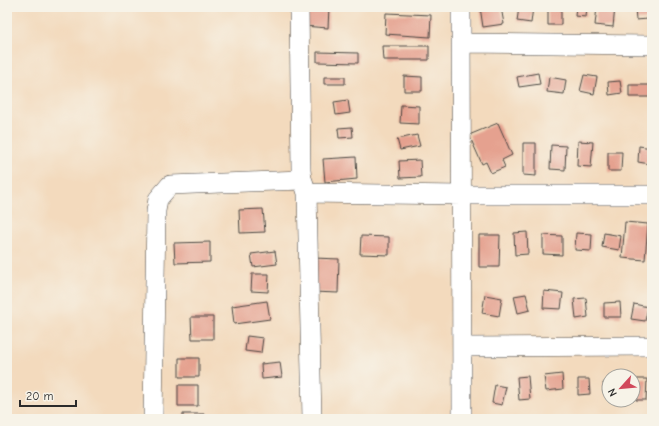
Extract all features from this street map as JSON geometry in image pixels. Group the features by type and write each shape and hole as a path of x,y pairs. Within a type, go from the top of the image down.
{"street":[{"path":"299,7 301,170 305,187 312,419"},
{"path":"461,7 462,419"},
{"path":"461,43 652,45"},
{"path":"153,419 156,211 158,199 170,185 305,187 462,195 652,195"},
{"path":"462,347 652,346"}],"building":[{"path":"304,7 329,7 328,28 303,26"},
{"path":"480,7 501,7 504,24 483,27"},
{"path":"519,7 533,7 531,23 517,21"},
{"path":"548,7 561,7 561,25 548,25"},
{"path":"576,7 587,7 586,17 575,16"},
{"path":"597,7 615,7 613,27 595,25"},
{"path":"635,7 647,7 648,19 636,20"},
{"path":"386,13 431,15 430,37 385,34"},
{"path":"382,46 429,46 429,60 383,60"},
{"path":"317,52 358,53 358,63 317,62"},
{"path":"538,73 540,84 519,87 517,77"},
{"path":"584,75 597,77 594,94 580,91"},
{"path":"404,76 422,77 422,91 404,91"},
{"path":"324,77 345,77 345,84 324,84"},
{"path":"549,77 566,80 564,94 547,92"},
{"path":"620,81 622,93 609,95 608,82"},
{"path":"629,85 652,85 652,97 629,97"},
{"path":"348,100 350,113 336,115 334,102"},
{"path":"401,105 419,106 419,124 400,123"},
{"path":"498,123 512,155 502,160 505,167 491,173 486,162 482,164 469,135"},
{"path":"352,127 353,137 339,138 338,128"},
{"path":"417,135 420,146 400,150 397,139"},
{"path":"578,141 593,142 591,167 577,166"},
{"path":"523,143 536,143 536,176 523,175"},
{"path":"551,145 566,146 565,170 550,169"},
{"path":"639,146 652,148 650,164 638,162"},
{"path":"608,152 622,152 621,171 608,171"},
{"path":"356,157 357,179 325,182 323,159"},
{"path":"420,160 421,177 400,178 399,161"},
{"path":"263,209 265,232 240,233 239,210"},
{"path":"625,222 648,224 645,260 622,258"},
{"path":"527,232 528,254 515,255 514,233"},
{"path":"576,233 592,234 591,251 575,250"},
{"path":"604,233 621,236 619,250 602,247"},
{"path":"479,235 500,235 499,267 479,267"},
{"path":"543,235 562,236 562,255 543,254"},
{"path":"361,236 389,237 389,255 360,254"},
{"path":"210,242 210,262 175,263 174,243"},
{"path":"275,251 277,264 253,267 251,254"},
{"path":"314,258 339,259 338,293 313,292"},
{"path":"252,274 269,274 268,292 251,291"},
{"path":"544,291 563,293 561,309 543,308"},
{"path":"526,294 530,310 518,313 514,296"},
{"path":"485,295 502,298 499,316 482,313"},
{"path":"586,298 588,317 576,319 574,299"},
{"path":"267,301 270,319 234,324 232,306"},
{"path":"620,302 621,317 604,317 604,303"},
{"path":"634,304 648,307 645,321 631,319"},
{"path":"191,317 213,317 213,339 192,339"},
{"path":"247,336 263,338 261,353 245,351"},
{"path":"179,358 199,358 199,377 179,377"},
{"path":"280,362 282,377 262,379 261,364"},
{"path":"562,374 563,389 546,391 544,376"},
{"path":"528,376 530,399 519,400 517,377"},
{"path":"578,379 589,379 590,394 578,395"},
{"path":"641,379 647,379 646,400 641,400"},
{"path":"178,385 198,385 198,406 178,406"},
{"path":"495,385 506,387 502,405 492,403"},
{"path":"183,414 204,414 204,419 183,419"}]}
